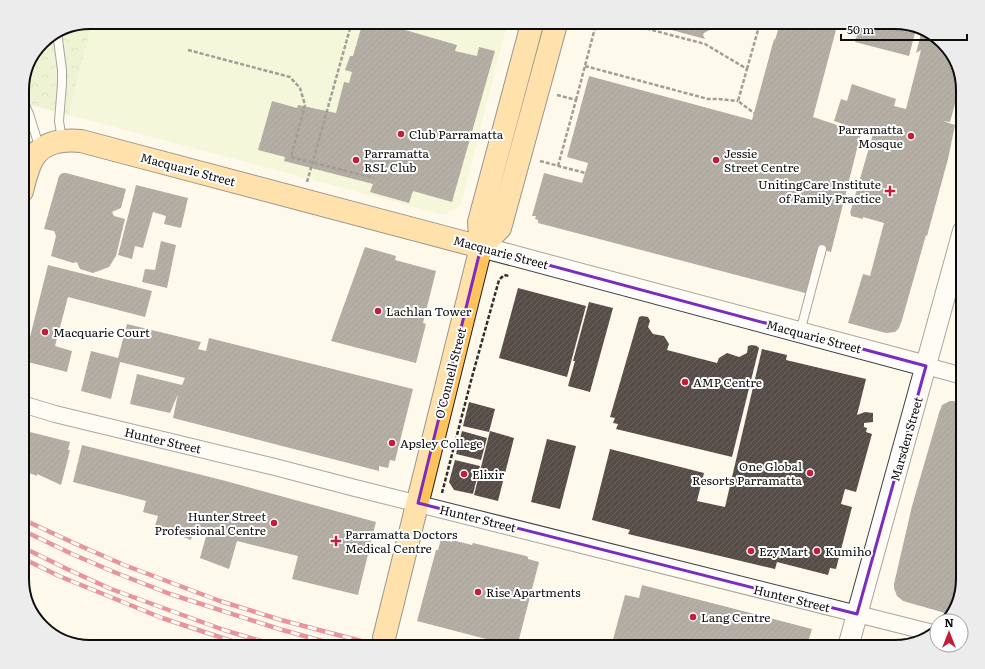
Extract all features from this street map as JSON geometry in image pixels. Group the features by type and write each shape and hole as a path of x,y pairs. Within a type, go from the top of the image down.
{"main road":[{"name":"O'Connell Street","path":"384,638 481,247 479,222 531,29"},
{"path":"481,247 500,228 555,29"},
{"name":"Macquarie Street","path":"40,150 47,145 62,140 91,143 481,247"},
{"path":"29,166 34,156 40,150"}],"street":[{"name":"Macquarie Street","path":"481,247 956,374"},
{"name":"Marsden Street","path":"850,640 956,257"},
{"name":"Hunter Street","path":"29,406 55,414 275,467 927,631"}],"lane":[{"path":"58,39 62,70 59,121 62,140"},
{"path":"29,114 40,150"},
{"path":"800,332 822,249"}],"path":[{"path":"306,185 350,29"},
{"path":"558,166 595,29"},
{"path":"648,29 705,44 747,69"},
{"path":"738,101 758,29"},
{"path":"188,50 290,77 300,88 305,105 291,157 374,178"},
{"path":"585,66 708,99 738,101 754,113"},
{"path":"557,95 576,100"},
{"path":"540,161 585,173"},
{"path":"443,490 499,280 504,275 509,276"}],"highlighted area":[{"path":"481,247 926,366 857,614 418,503"}],"green space":[{"path":"90,29 69,115 31,105 29,107 29,86 31,74 35,63 42,53 50,44 70,32"},
{"name":"Parramatta RSL Club","path":"90,29 493,29 505,32 461,205 444,215 69,115"},
{"path":"493,29 506,29 505,32"}],"building":[{"name":"Club Parramatta","path":"361,29 402,29 457,45 455,51 477,56 479,47 495,51 452,202 413,191 409,203 370,192 373,184 284,161 285,157 258,150 272,101 297,108 298,105 336,113 344,82 349,83 352,72 345,70 350,56 353,56"},
{"path":"668,29 711,29 704,33 703,35 705,39"},
{"name":"Jessie Street Centre","path":"778,29 836,29 813,117 861,133 831,252 821,249 809,294 538,223 538,220 535,219 536,216 532,216 544,173 582,183 588,163 567,157 589,76 752,120 774,39 775,40"},
{"path":"859,29 895,29 915,32 909,56 855,42"},
{"path":"921,34 935,44 950,63 954,74 956,100 950,122 943,121 955,125 948,159 902,320 899,328 895,332 886,333 848,323 863,274 870,276 884,223 863,217 863,219 851,216 850,213 873,134 834,121 841,99 847,101 852,84 896,99 894,106 906,109 921,50 916,53"},
{"path":"63,173 126,189 121,208 112,212 114,216 125,219 116,256 109,267 93,273 80,269 77,262 73,263 51,256 56,236 54,231 44,229 59,176"},
{"path":"136,185 188,198 181,228 164,224 166,216 153,212 143,248 135,246 132,259 118,255"},
{"path":"161,241 176,245 167,288 142,282 145,269 155,270"},
{"name":"Lachlan Tower","path":"365,247 396,256 395,260 436,271 423,323 426,324 416,363 331,341"},
{"name":"Macquarie Court","path":"48,265 152,291 145,317 68,297 55,346 72,351 67,372 29,362 29,341"},
{"path":"518,288 586,306 567,377 499,358"},
{"path":"589,302 613,308 590,392 568,386 575,361 573,361"},
{"name":"AMP Centre","path":"639,317 648,317 650,321 648,327 653,334 664,336 669,344 667,350 717,363 719,358 727,353 739,357 747,353 748,346 752,345 759,348 732,457 616,429 618,424 613,423 615,418 610,417"},
{"path":"127,324 201,342 198,349 206,351 209,338 413,389 395,461 390,460 388,468 379,466 379,471 173,418 178,394 170,413 130,404 137,374 182,385 185,378 120,362 111,399 81,391 91,351 118,358"},
{"path":"762,349 787,355 786,360 866,379 857,415 865,412 873,413 873,422 864,423 864,427 867,428 866,432 872,434 856,492 845,489 841,504 852,507 836,569 830,568 828,575 777,562 775,569 628,534 630,530 592,520 610,449 704,473 697,501 725,507"},
{"path":"950,401 956,401 956,579 953,599 946,613 903,601 897,596 894,588 912,506 942,405"},
{"path":"469,402 495,409 489,432 463,426"},
{"path":"462,431 487,438 481,460 456,454"},
{"path":"490,431 514,438 498,501 474,495"},
{"path":"29,432 70,442 68,450 70,450 61,485 37,474 37,476 29,473"},
{"path":"547,439 576,446 560,509 531,502"},
{"path":"82,445 222,480 376,522 358,595 292,579 298,556 237,541 229,569 200,558 208,529 195,525 191,540 155,526 158,516 143,512 146,501 73,482"},
{"name":"Elixir","path":"455,460 480,466 473,494 454,490 449,482"},
{"name":"Rise Apartments","path":"441,539 452,542 452,540 472,545 473,543 526,556 528,559 539,562 519,640 490,640 417,621 436,550 438,550"},
{"name":"Lang Centre","path":"642,585 812,629 809,640 613,640 625,595 639,598"}],"railway":[{"path":"29,522 124,565 220,601 281,620 357,640"},
{"path":"29,533 72,554 170,594 279,629 319,640"},
{"path":"29,550 111,589 224,630 258,640"},
{"path":"29,561 59,576 162,618 229,640"}],"place":[{"name":"Club Parramatta","path":"401,134"},
{"name":"Parramatta Mosque","path":"911,136"},
{"name":"Parramatta RSL Club","path":"356,160"},
{"name":"Jessie Street Centre","path":"716,160"},
{"name":"UnitingCare Institute of Family Practice","path":"890,191"},
{"name":"Lachlan Tower","path":"378,311"},
{"name":"Macquarie Court","path":"45,332"},
{"name":"AMP Centre","path":"685,382"},
{"name":"Apsley College","path":"392,443"},
{"name":"One Global Resorts Parramatta","path":"810,473"},
{"name":"Elixir","path":"464,474"},
{"name":"Hunter Street Professional Centre","path":"274,523"},
{"name":"Parramatta Doctors Medical Centre","path":"336,541"},
{"name":"EzyMart","path":"751,551"},
{"name":"Kumiho","path":"817,551"},
{"name":"Rise Apartments","path":"478,592"},
{"name":"Lang Centre","path":"693,617"}]}
